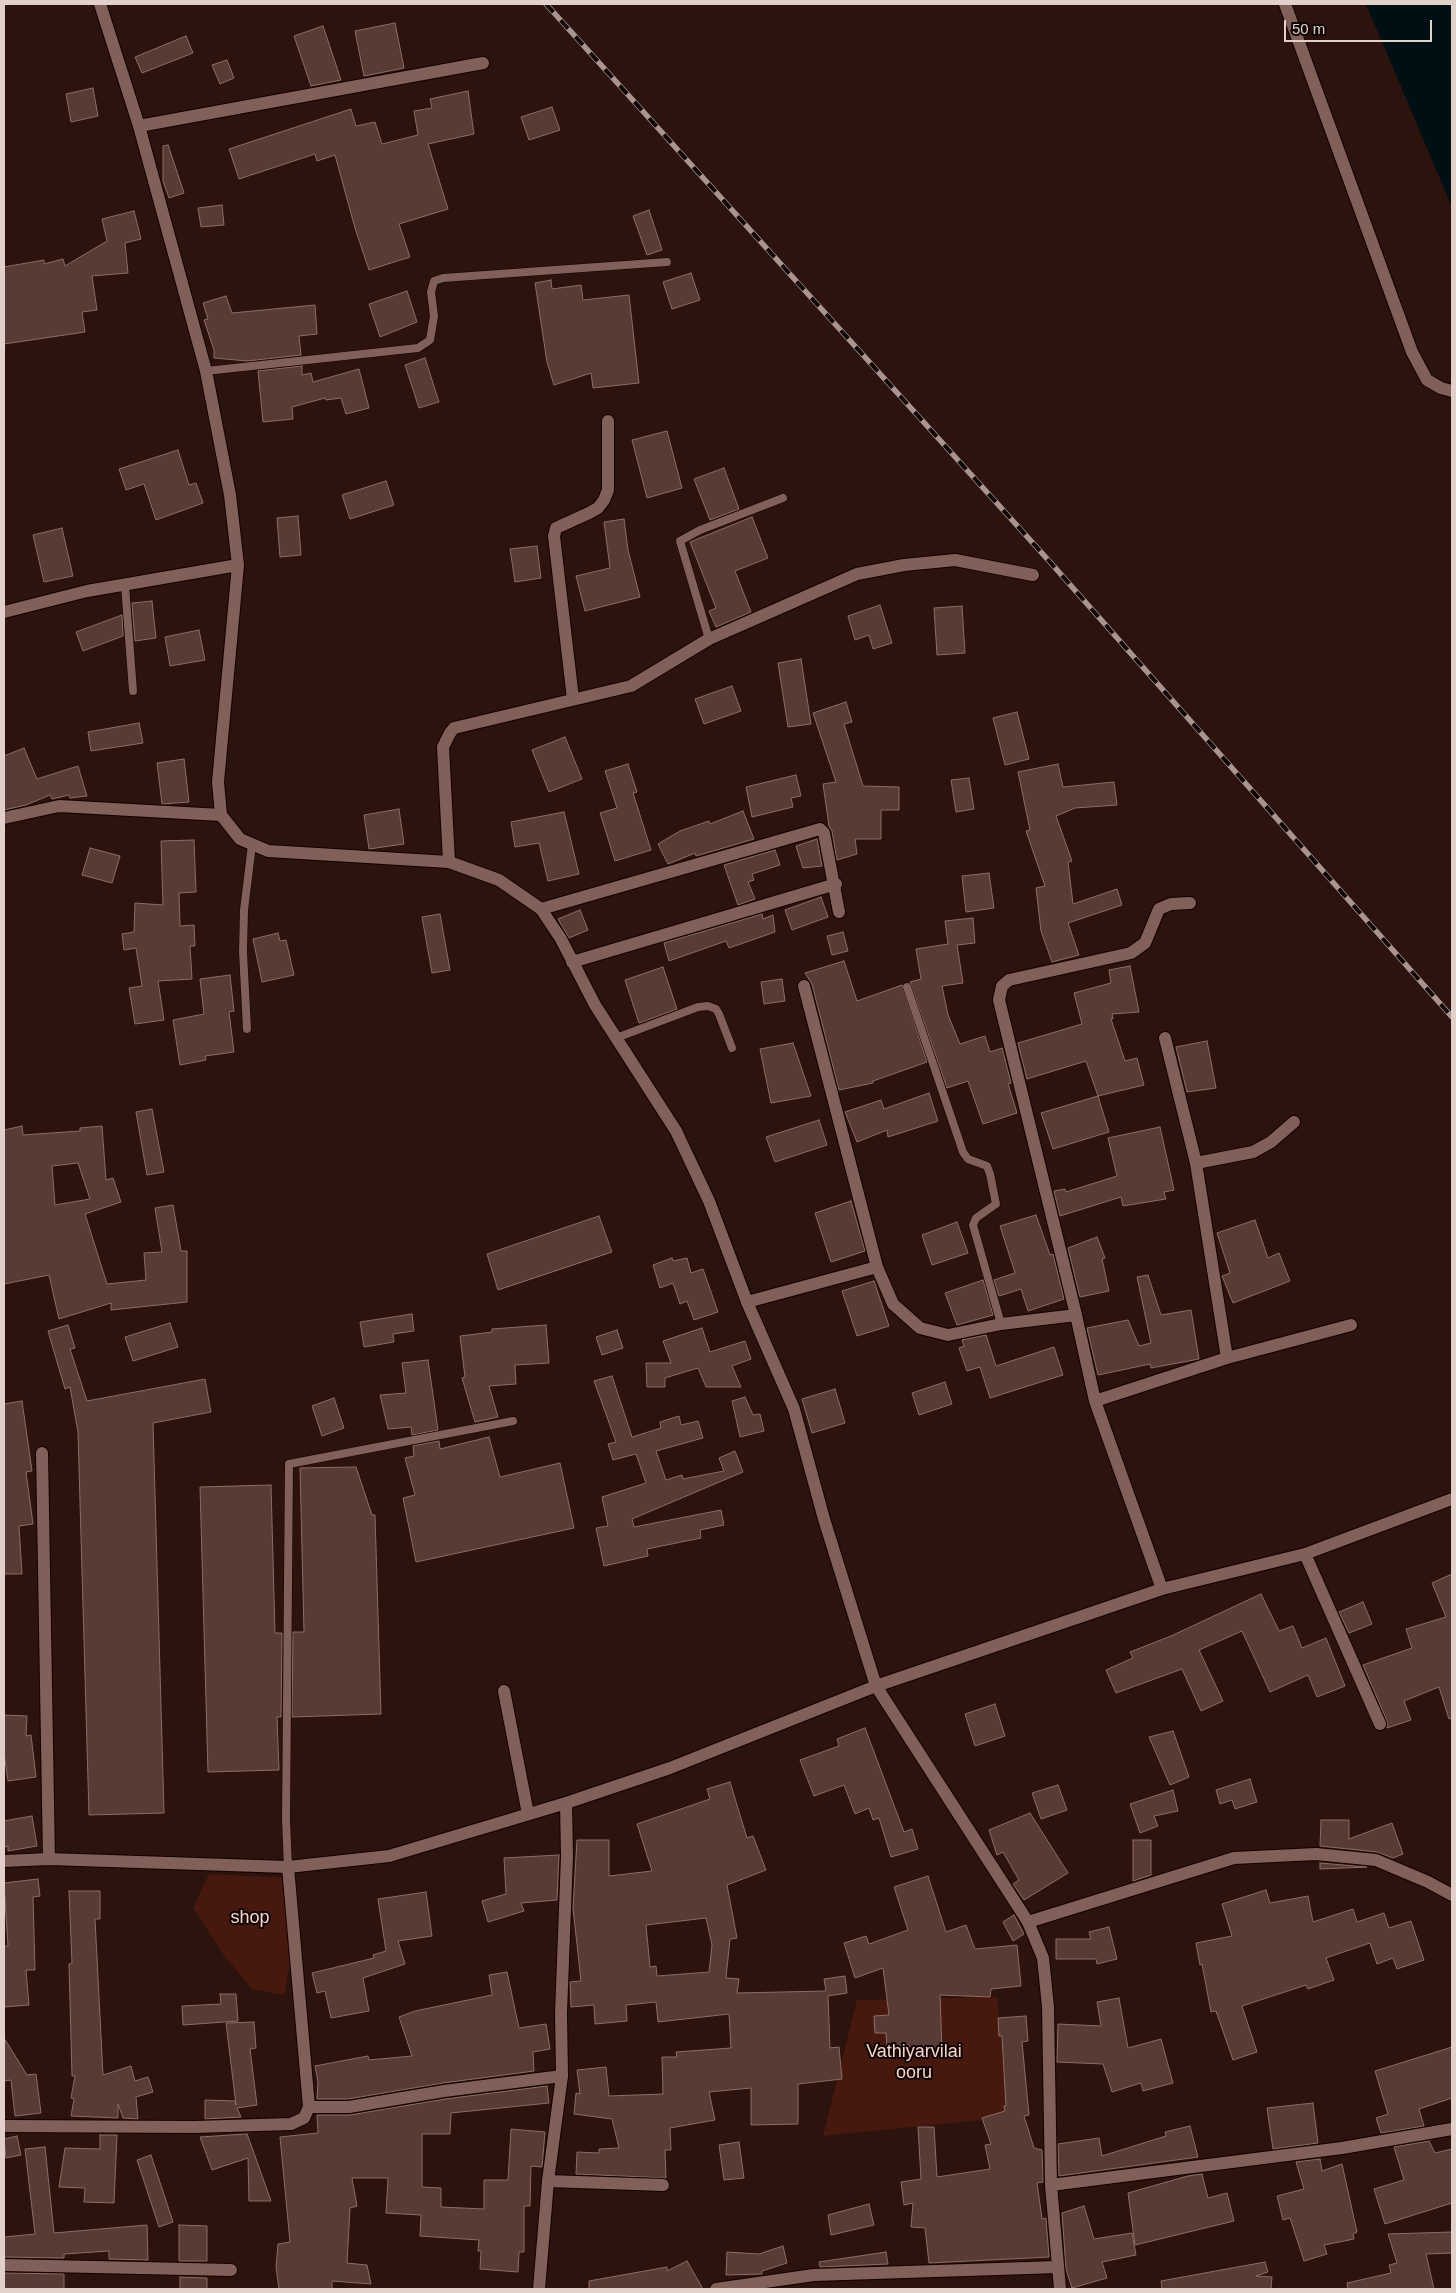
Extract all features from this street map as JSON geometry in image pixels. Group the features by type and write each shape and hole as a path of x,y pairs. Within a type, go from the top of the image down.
{"street":[{"path":"100,4 138,126 206,371 230,495 238,565 218,782 221,816 240,839 252,846 268,851 449,862 499,880 541,909 561,939 595,1005 676,1132 709,1200 747,1302 794,1409 824,1519 876,1686 1028,1922 1042,1958 1048,2007 1051,2185 1060,2289"},
{"path":"1285,4 1412,352 1427,380 1441,388 1452,391"},
{"path":"138,126 483,63"},
{"path":"573,699 554,536 556,528 589,514 598,508 604,500 608,490 608,421"},
{"path":"449,862 444,747 450,733 461,725 631,686 709,639 857,574 904,565 955,560 1033,575"},
{"path":"4,612 87,591 238,565"},
{"path":"4,818 59,806 221,816"},
{"path":"541,909 820,829 824,833 836,884 839,912"},
{"path":"572,962 836,884"},
{"path":"1162,1589 1095,1401 1076,1315 999,1000 1002,986 1009,980 1130,953 1145,943 1160,909 1170,904 1190,903"},
{"path":"804,986 877,1267 893,1304 920,1328 948,1335 1000,1324 1076,1315"},
{"path":"1165,1038 1196,1162 1226,1358"},
{"path":"1196,1162 1253,1152 1266,1146 1294,1122"},
{"path":"747,1302 877,1267"},
{"path":"1095,1401 1226,1358 1351,1325"},
{"path":"42,1453 50,1859"},
{"path":"4,1862 50,1859 288,1867 389,1856 566,1803 670,1768 876,1686 1162,1589 1306,1554 1452,1499"},
{"path":"1306,1554 1380,1724"},
{"path":"504,1691 528,1814"},
{"path":"540,2289 548,2181 562,2076 561,2013 567,1856 566,1803"},
{"path":"1028,1922 1234,1858 1316,1854 1376,1860 1428,1882 1452,1896"},
{"path":"4,2126 195,2127 291,2124 304,2118 309,2107 288,1867"},
{"path":"309,2107 349,2107 444,2091 562,2076"},
{"path":"1051,2185 1342,2148 1452,2129"},
{"path":"548,2181 663,2185"},
{"path":"4,2265 231,2270"},
{"path":"716,2289 814,2275 1058,2267"}],"lane":[{"path":"206,371 418,348 430,340 434,316 431,292 434,281 443,278 667,262"},
{"path":"709,639 680,541 700,530 783,498"},
{"path":"125,585 133,691"},
{"path":"248,1029 243,952 243,918 252,846"},
{"path":"907,987 963,1152 968,1158 982,1162 987,1166 990,1174 996,1204 976,1218 973,1225 1000,1324"},
{"path":"616,1038 698,1007 708,1006 716,1009 720,1014 732,1048"},
{"path":"288,1867 286,1820 290,1464 513,1421"}],"green space":[{"name":"shop","path":"209,1874 290,1878 294,1942 284,1995 252,1989 223,1954 193,1908"},
{"name":"Vathiyarvilai ooru","path":"997,1997 1010,2117 823,2136 857,2000"}],"shaded area":[{"path":"1366,4 1452,4 1452,207"}],"building":[{"path":"395,23 404,68 364,76 355,31"},
{"path":"323,26 341,80 311,86 294,36"},
{"path":"186,36 193,53 142,73 135,57"},
{"path":"227,60 234,78 220,84 212,65"},
{"path":"93,88 98,116 71,122 66,94"},
{"path":"468,91 474,134 428,144 448,209 399,224 410,257 369,270 355,228 335,155 317,161 315,154 239,179 229,149 351,109 356,126 375,122 382,144 418,135 414,111 432,108 430,99"},
{"path":"552,107 560,130 529,140 521,117"},
{"path":"168,145 184,193 169,198 163,181 163,146"},
{"path":"222,205 224,225 201,227 198,208"},
{"path":"649,210 662,250 647,255 633,216"},
{"path":"134,211 141,239 125,243 128,273 92,276 97,310 82,312 85,332 4,344 4,267 44,260 44,264 63,259 65,266 107,241 102,219"},
{"path":"691,273 700,300 672,309 663,282"},
{"path":"551,280 552,289 581,285 583,300 629,295 639,383 593,388 591,373 554,385 547,362 535,283"},
{"path":"407,291 417,322 380,337 369,304"},
{"path":"226,296 232,313 315,305 317,334 299,336 301,355 247,361 214,358 214,350 204,320 208,319 203,303"},
{"path":"425,358 439,402 419,408 405,365"},
{"path":"302,366 302,375 311,373 313,382 359,369 369,408 346,414 341,398 326,400 325,398 292,407 293,419 263,422 258,371"},
{"path":"667,431 682,488 647,498 632,440"},
{"path":"178,450 189,485 196,483 203,503 156,520 144,484 126,490 119,469"},
{"path":"724,468 739,509 710,520 694,479"},
{"path":"386,481 394,505 350,519 342,495"},
{"path":"298,516 301,555 280,557 277,518"},
{"path":"752,517 768,558 735,571 751,612 716,627 709,611 716,608 690,542"},
{"path":"624,519 628,550 640,597 585,611 576,576 610,568 604,522"},
{"path":"62,528 73,576 44,582 33,535"},
{"path":"537,546 541,578 515,582 510,549"},
{"path":"152,601 156,638 135,641 132,603"},
{"path":"880,605 892,643 873,649 869,635 855,640 848,616"},
{"path":"962,606 965,653 937,655 934,608"},
{"path":"122,615 123,636 83,651 76,632"},
{"path":"199,630 205,660 170,666 165,637"},
{"path":"801,659 811,724 788,727 778,663"},
{"path":"732,686 741,711 704,724 695,699"},
{"path":"846,702 852,722 844,724 863,786 899,787 899,810 881,810 881,839 855,839 857,854 837,860 832,831 829,826 823,784 836,782 813,713"},
{"path":"1017,712 1029,759 1005,765 993,718"},
{"path":"139,723 143,743 91,751 88,732"},
{"path":"565,737 582,779 549,792 532,750"},
{"path":"24,748 37,779 78,766 87,796 70,798 69,795 52,799 50,795 26,805 4,810 4,756"},
{"path":"184,759 189,802 162,804 157,763"},
{"path":"628,764 637,792 633,793 651,850 615,861 600,813 617,808 605,771"},
{"path":"1058,764 1063,787 1114,782 1117,805 1075,808 1056,816 1072,861 1068,862 1073,904 1117,889 1122,905 1068,923 1079,955 1052,962 1041,931 1036,888 1045,886 1026,831 1030,830 1018,772"},
{"path":"796,775 801,796 791,798 793,807 752,817 746,787"},
{"path":"969,778 974,809 956,812 951,780"},
{"path":"399,809 404,844 369,849 364,815"},
{"path":"743,811 754,839 696,856 695,853 668,864 658,844 680,831 709,821 710,824"},
{"path":"564,812 579,874 548,881 539,843 515,847 511,822"},
{"path":"817,839 822,866 803,868 796,846"},
{"path":"194,840 196,892 179,893 180,926 194,925 195,946 190,946 192,979 158,981 164,1020 135,1024 129,988 142,986 136,948 124,950 122,934 134,932 135,903 163,905 161,841"},
{"path":"90,848 120,856 112,883 82,875"},
{"path":"775,850 780,865 752,874 754,880 748,882 755,899 738,905 724,865"},
{"path":"989,873 994,908 966,912 962,876"},
{"path":"821,897 828,917 792,930 785,910"},
{"path":"580,910 588,930 569,938 558,919"},
{"path":"440,914 450,970 432,973 422,917"},
{"path":"762,914 763,919 773,915 775,932 729,948 726,941 669,961 664,943"},
{"path":"973,918 975,943 957,945 963,983 942,986 948,1015 960,1044 985,1036 990,1052 1002,1048 1011,1083 1008,1084 1017,1113 983,1124 968,1081 947,1088 910,982 921,979 916,949 948,944 945,921"},
{"path":"843,932 848,951 832,955 827,936"},
{"path":"278,933 280,941 286,940 294,975 262,982 253,939"},
{"path":"844,961 857,1001 902,985 927,1062 873,1081 873,1083 839,1090 812,984 805,973"},
{"path":"1130,966 1139,1012 1112,1014 1113,1019 1111,1019 1125,1061 1137,1058 1144,1085 1098,1096 1086,1061 1027,1079 1018,1043 1082,1024 1074,993 1111,983 1109,970"},
{"path":"663,967 677,1009 639,1023 625,980"},
{"path":"230,975 234,1011 229,1012 234,1052 205,1056 206,1060 180,1065 173,1020 204,1014 200,979"},
{"path":"782,979 785,1001 764,1004 761,982"},
{"path":"1207,1041 1216,1088 1187,1092 1176,1047"},
{"path":"793,1043 811,1096 771,1103 760,1049"},
{"path":"929,1093 938,1121 888,1137 887,1130 857,1142 845,1112 881,1100 884,1109"},
{"path":"1098,1096 1109,1132 1053,1149 1041,1113"},
{"path":"152,1109 164,1172 147,1175 136,1112"},
{"path":"819,1120 827,1145 775,1162 766,1137"},
{"path":"22,1126 23,1135 80,1131 80,1128 102,1126 106,1180 113,1178 121,1202 85,1214 107,1284 146,1280 144,1253 162,1252 155,1208 173,1205 181,1251 187,1251 187,1302 111,1310 111,1303 59,1319 49,1275 4,1284 4,1130","holes":["78,1163 90,1199 55,1205 52,1166"]},
{"path":"1160,1127 1174,1190 1164,1192 1166,1199 1123,1206 1121,1197 1060,1216 1054,1191 1065,1189 1066,1192 1117,1176 1108,1138"},
{"path":"851,1201 865,1251 831,1262 815,1213"},
{"path":"1036,1215 1050,1255 1053,1254 1064,1299 1028,1311 1021,1289 999,1296 994,1280 1015,1273 1000,1226"},
{"path":"599,1216 612,1252 498,1290 487,1254"},
{"path":"1255,1220 1268,1258 1279,1253 1290,1281 1233,1303 1222,1276 1230,1273 1217,1233"},
{"path":"957,1222 968,1253 932,1265 922,1235"},
{"path":"1097,1237 1105,1258 1102,1259 1109,1291 1080,1297 1068,1248"},
{"path":"672,1258 673,1261 687,1258 691,1273 703,1269 718,1312 694,1320 687,1301 680,1304 673,1283 660,1288 653,1265"},
{"path":"1148,1275 1161,1315 1191,1310 1199,1359 1151,1368 1150,1364 1098,1375 1087,1328 1128,1320 1139,1346 1151,1343 1137,1277"},
{"path":"983,1280 993,1315 957,1325 945,1293"},
{"path":"874,1281 889,1326 857,1336 842,1291"},
{"path":"412,1314 414,1331 393,1334 394,1342 364,1347 360,1322"},
{"path":"170,1323 178,1347 133,1361 125,1337"},
{"path":"68,1325 75,1348 70,1349 87,1401 205,1379 211,1412 153,1423 164,1813 89,1815 78,1432 70,1387 65,1389 48,1331"},
{"path":"546,1325 549,1363 515,1365 516,1384 489,1386 498,1417 475,1422 462,1378 465,1377 460,1336 492,1332 492,1329"},
{"path":"702,1328 710,1352 745,1341 751,1359 732,1366 741,1387 706,1387 698,1368 665,1378 665,1387 647,1387 646,1363 671,1363 663,1341"},
{"path":"617,1330 623,1348 602,1355 596,1337"},
{"path":"986,1335 996,1366 1054,1347 1063,1375 990,1398 980,1367 967,1371 959,1348 964,1346 962,1340"},
{"path":"428,1360 438,1430 412,1435 411,1427 388,1429 380,1395 406,1393 402,1363"},
{"path":"612,1376 632,1437 661,1428 660,1422 679,1416 681,1425 698,1421 703,1438 656,1451 666,1480 682,1475 683,1479 724,1471 719,1458 735,1451 743,1472 632,1519 634,1527 721,1510 724,1525 700,1530 701,1538 647,1549 648,1556 604,1566 596,1528 608,1526 602,1497 646,1483 636,1454 613,1460 608,1444 616,1442 594,1381"},
{"path":"945,1382 952,1404 919,1415 912,1393"},
{"path":"835,1389 845,1423 812,1433 802,1399"},
{"path":"745,1397 753,1415 760,1414 764,1431 740,1437 732,1401"},
{"path":"334,1398 344,1428 322,1436 312,1406"},
{"path":"22,1401 32,1471 26,1472 33,1524 19,1526 22,1574 4,1574 4,1404"},
{"path":"489,1437 500,1477 560,1463 574,1528 416,1562 403,1498 415,1495 405,1458 414,1456 413,1446 439,1441 440,1449"},
{"path":"356,1467 372,1515 375,1515 381,1714 292,1717 293,1632 304,1632 300,1468"},
{"path":"271,1485 275,1633 282,1633 281,1717 277,1717 279,1770 208,1772 200,1487"},
{"path":"1452,1574 1452,1718 1449,1719 1439,1687 1404,1701 1411,1720 1387,1728 1387,1721 1363,1665 1412,1648 1406,1629 1446,1617 1432,1583"},
{"path":"1261,1594 1279,1631 1293,1626 1302,1648 1326,1638 1345,1686 1317,1697 1308,1675 1270,1692 1242,1631 1199,1650 1223,1701 1201,1711 1182,1669 1116,1693 1106,1670 1133,1658 1130,1652 1171,1636"},
{"path":"1363,1602 1372,1624 1349,1633 1339,1612"},
{"path":"995,1704 1005,1736 975,1746 965,1714"},
{"path":"4,1715 27,1716 26,1736 31,1735 36,1777 8,1781 4,1753"},
{"path":"865,1728 904,1832 912,1829 918,1849 891,1857 879,1818 873,1820 869,1808 855,1814 844,1785 814,1796 800,1760 839,1746 837,1739"},
{"path":"1173,1731 1189,1777 1170,1785 1149,1737"},
{"path":"1250,1779 1257,1802 1235,1809 1232,1800 1220,1804 1216,1790"},
{"path":"730,1782 747,1838 753,1836 766,1870 727,1885 737,1938 730,1939 726,1978 739,1979 737,1993 826,1991 824,1979 845,1976 847,1993 828,1996 830,2048 839,2047 842,2079 798,2084 798,2124 751,2125 751,2088 709,2092 715,2120 670,2128 671,2150 665,2150 666,2178 576,2174 577,2152 599,2153 599,2149 619,2148 612,2119 574,2114 576,2093 580,2094 577,2070 606,2067 609,2096 663,2094 662,2057 677,2057 676,2052 731,2048 729,2014 658,2022 656,2002 626,2005 627,2021 595,2024 594,2005 571,2007 570,1982 581,1981 573,1908 577,1840 609,1840 609,1876 652,1871 637,1824 710,1799 707,1789","holes":["706,1918 712,1945 709,1972 657,1976 656,1966 650,1967 646,1925"]},
{"path":"1058,1785 1067,1810 1041,1819 1032,1793"},
{"path":"1173,1790 1178,1811 1154,1816 1158,1826 1140,1833 1130,1804"},
{"path":"1030,1813 1068,1873 1024,1900 1013,1884 1019,1880 1003,1852 997,1855 989,1830"},
{"path":"32,1816 37,1846 8,1851 8,1846 4,1847 4,1821"},
{"path":"1321,1820 1349,1820 1349,1839 1392,1823 1403,1854 1393,1858 1377,1852 1320,1846"},
{"path":"1133,1840 1151,1840 1151,1875 1133,1881"},
{"path":"559,1855 557,1900 521,1903 524,1911 488,1922 482,1901 506,1894 504,1858"},
{"path":"1320,1863 1367,1867 1320,1869"},
{"path":"928,1876 946,1932 966,1925 975,1949 1017,1945 1021,1986 991,1989 990,1997 940,1995 942,2051 909,2051 909,2045 887,2046 886,2033 875,2033 874,2016 889,2015 883,1968 855,1978 844,1943 866,1936 869,1944 908,1930 894,1887"},
{"path":"38,1879 40,1896 33,1897 35,1970 26,1970 29,2005 4,2007 4,1946 8,1946 4,1883"},
{"path":"1266,1890 1270,1903 1308,1896 1313,1922 1353,1909 1357,1922 1384,1913 1389,1928 1411,1921 1424,1960 1397,1969 1393,1958 1377,1964 1370,1943 1326,1958 1334,1980 1308,1989 1306,1985 1242,2006 1257,2052 1233,2060 1216,2011 1211,2012 1196,1943 1232,1936 1222,1904"},
{"path":"69,1891 100,1891 100,1919 95,1919 103,2075 131,2066 135,2081 148,2077 153,2092 136,2097 138,2119 123,2118 118,2104 118,2118 71,2116 74,2099 71,2098 75,2076 72,2076 69,1964 72,1963"},
{"path":"426,1892 432,1936 398,1941 405,1964 363,1978 369,2011 331,2018 325,1991 317,1993 312,1973 374,1958 373,1955 386,1951 378,1899"},
{"path":"1014,1915 1024,1934 1013,1941 1003,1922"},
{"path":"1109,1927 1117,1959 1097,1964 1096,1959 1056,1959 1056,1939 1091,1939 1089,1932"},
{"path":"507,1972 519,2028 546,2024 550,2049 533,2052 534,2071 443,2083 348,2099 317,2099 318,2082 315,2066 368,2056 369,2060 412,2056 399,2017 415,2011 492,1995 489,1975"},
{"path":"220,1994 236,1994 238,2021 183,2025 182,2006 221,2004"},
{"path":"1119,1998 1128,2048 1161,2039 1173,2083 1143,2091 1141,2083 1112,2092 1103,2064 1057,2062 1058,2024 1101,2026 1097,2002"},
{"path":"1026,2016 1028,2041 1022,2042 1029,2115 1024,2116 1034,2148 1042,2150 1043,2182 1037,2183 1042,2219 1046,2218 1049,2257 929,2263 925,2228 911,2227 913,2203 904,2205 901,2182 921,2179 918,2127 934,2127 937,2177 990,2169 985,2145 991,2144 982,2118 1005,2111 1004,2106 1006,2106 1002,2036 999,2036 998,2018"},
{"path":"254,2022 256,2048 250,2049 257,2105 237,2108 241,2117 205,2119 205,2100 235,2101 236,2105 226,2023"},
{"path":"4,2038 27,2075 36,2074 41,2113 15,2116 11,2080 4,2081"},
{"path":"1452,2047 1452,2098 1419,2109 1424,2126 1381,2133 1376,2118 1388,2114 1375,2071"},
{"path":"547,2086 549,2103 451,2113 450,2134 422,2134 422,2187 441,2188 441,2207 484,2209 484,2180 508,2180 511,2129 545,2132 542,2167 531,2166 530,2206 524,2206 524,2252 519,2252 518,2272 480,2269 481,2251 478,2251 479,2240 420,2236 421,2215 386,2213 388,2178 352,2178 357,2206 350,2208 347,2263 367,2265 371,2284 332,2281 332,2289 279,2289 276,2267 278,2244 290,2242 280,2137 318,2133 317,2115 350,2115 445,2099"},
{"path":"1313,2103 1318,2143 1273,2149 1267,2108"},
{"path":"1190,2126 1198,2157 1059,2176 1058,2144 1099,2138 1102,2156 1166,2136 1165,2132"},
{"path":"247,2134 271,2201 249,2201 248,2158 212,2170 200,2137"},
{"path":"100,2135 117,2135 114,2203 84,2202 85,2188 59,2187 65,2148 100,2149"},
{"path":"17,2136 21,2155 6,2158 4,2139"},
{"path":"1429,2141 1435,2153 1452,2149 1452,2203 1385,2224 1374,2189 1404,2180 1394,2147"},
{"path":"739,2142 744,2178 724,2180 719,2145"},
{"path":"45,2147 54,2233 147,2225 148,2260 109,2259 109,2251 64,2254 64,2258 4,2257 4,2237 35,2234 25,2149"},
{"path":"151,2155 173,2222 159,2227 137,2160"},
{"path":"1320,2159 1322,2171 1342,2164 1357,2232 1353,2234 1354,2239 1324,2245 1327,2254 1304,2261 1290,2218 1283,2220 1277,2196 1304,2189 1296,2162"},
{"path":"1202,2174 1208,2198 1227,2193 1234,2221 1135,2245 1128,2193 1188,2176"},
{"path":"869,2204 874,2225 831,2235 828,2215"},
{"path":"1084,2206 1094,2239 1132,2233 1136,2255 1102,2262 1107,2278 1072,2288 1066,2269 1062,2213"},
{"path":"179,2225 207,2226 207,2261 179,2261"},
{"path":"1452,2232 1452,2253 1426,2254 1434,2289 1348,2289 1347,2283 1391,2273 1389,2265 1397,2263 1388,2234"},
{"path":"783,2246 787,2263 762,2271 762,2274 726,2275 727,2252 759,2254"},
{"path":"886,2252 888,2264 820,2267 819,2262"},
{"path":"687,2261 703,2289 589,2289 589,2281 667,2267 667,2271"},
{"path":"1265,2262 1268,2272 1256,2276 1272,2277 1271,2289 1162,2289 1161,2281"},
{"path":"4,2273 64,2274 64,2289 4,2289"},
{"path":"180,2277 207,2278 207,2289 180,2289"}],"railway":[{"path":"546,4 1050,562 1452,1017"}]}
